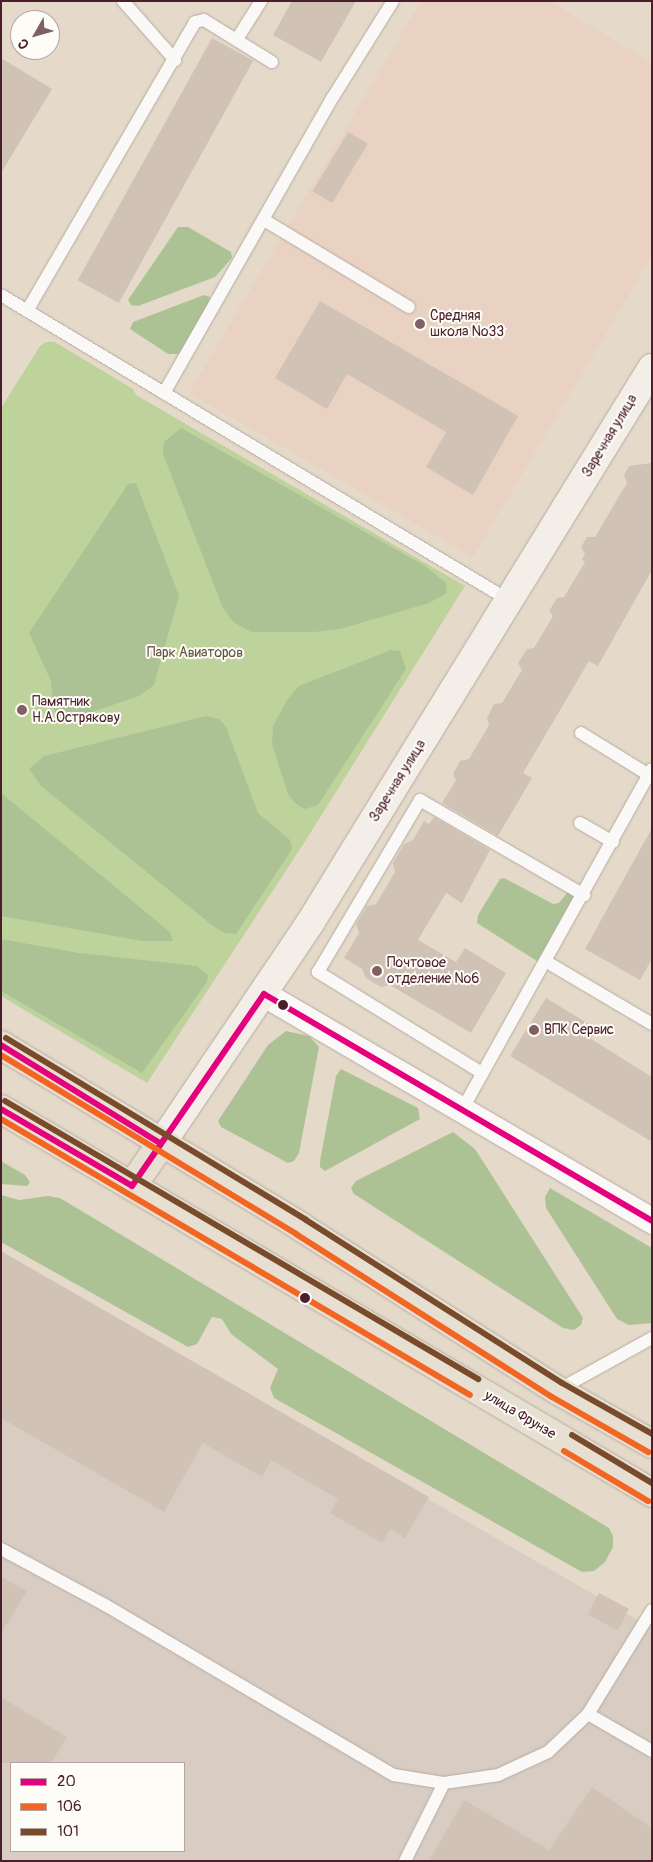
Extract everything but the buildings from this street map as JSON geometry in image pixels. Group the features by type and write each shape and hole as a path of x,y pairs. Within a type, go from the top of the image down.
{"main road":[{"path":"1,1045 161,1144 301,1227 558,1390 652,1444"},
{"name":"улица Фрунзе","path":"1,1109 652,1493"},
{"name":"Заречная улица","path":"132,1186 161,1144"}],"street":[{"name":"Заречная улица","path":"161,1144 264,994 510,601 652,368"},
{"path":"264,994 652,1221"}],"lane":[{"path":"123,1 175,60"},
{"path":"237,38 261,1"},
{"path":"164,393 333,97 393,1"},
{"path":"27,311 175,60 195,22 204,20 237,38 272,62"},
{"path":"264,220 410,306"},
{"path":"1,295 510,601"},
{"path":"462,1110 584,895 650,772 581,733"},
{"path":"482,1073 318,972 420,800 584,895"},
{"path":"580,823 612,842"},
{"path":"545,962 652,1024"},
{"path":"558,1390 652,1338"},
{"path":"1,1549 105,1605 394,1775 444,1783 498,1775 548,1752 588,1714 652,1610"},
{"path":"588,1714 652,1751"},
{"path":"405,1861 444,1783"}],"shaded area":[{"name":"Средняя школа №33","path":"421,1 550,1 652,63 652,256 473,557 189,393"},
{"path":"1,1253 652,1628 652,1861 1,1861"}],"green space":[{"path":"178,227 188,227 231,252 232,258 215,277 138,306 131,305 128,300"},
{"path":"204,295 210,297 208,304 179,354 168,354 130,329 133,322"},
{"name":"Парк Авиаторов","path":"46,342 55,342 133,389 136,395 465,586 304,843 147,1083 1,996 1,408 40,346"},
{"path":"181,428 425,566 446,583 447,593 429,603 340,629 314,632 251,632 233,622 223,608 163,454 164,442"},
{"path":"136,483 179,596 154,685 139,696 95,711 69,718 57,716 53,707 51,681 29,633 128,484"},
{"path":"391,650 400,651 406,669 318,805 305,809 296,804 288,794 272,744 273,726 287,700 299,686"},
{"path":"206,716 219,719 226,727 258,813 290,840 292,849 236,934 225,933 213,926 41,786 29,769 44,756"},
{"path":"1,793 170,932 173,941 143,941 1,916"},
{"path":"504,878 553,904 559,903 568,892 576,896 543,959 537,961 477,923 478,915 500,879"},
{"path":"1,939 79,953 197,966 208,975 207,982 142,1073 1,991"},
{"path":"286,1031 309,1036 319,1047 299,1153 294,1161 288,1163 221,1127 218,1121 268,1045"},
{"path":"341,1069 418,1108 420,1119 325,1171 320,1167 320,1161 336,1076"},
{"path":"453,1132 475,1149 583,1318 581,1325 574,1330 563,1328 354,1194 351,1188 356,1181"},
{"path":"1,1161 25,1175 30,1182 27,1186 1,1184"},
{"path":"550,1188 652,1248 652,1323 629,1325 617,1319 546,1208 545,1197"},
{"path":"1,1195 19,1200 48,1196 60,1198 609,1528 613,1536 613,1547 605,1562 594,1571 582,1572 274,1398 270,1388 278,1369 231,1334 222,1319 212,1317 197,1344 188,1347 1,1242"}],"transit line":[{"name":"20","path":"264,994 652,1221"},
{"name":"20","path":"1,1109 132,1186 264,994"},
{"name":"101","path":"6,1038 306,1220 562,1383 652,1434"},
{"name":"20","path":"1,1045 161,1144"},
{"name":"106","path":"1,1055 296,1234 552,1397 648,1452"},
{"name":"101","path":"5,1101 478,1379"},
{"name":"106","path":"1,1119 470,1395"},
{"name":"101","path":"572,1435 652,1483"},
{"name":"106","path":"564,1451 648,1501"}],"place":[{"name":"Средняя школа №33","path":"420,324"},
{"name":"Памятник Н.А.Острякову","path":"22,710"},
{"name":"Почтовое отделение №6","path":"377,971"},
{"name":"ВПК Сервис","path":"534,1030"}]}
